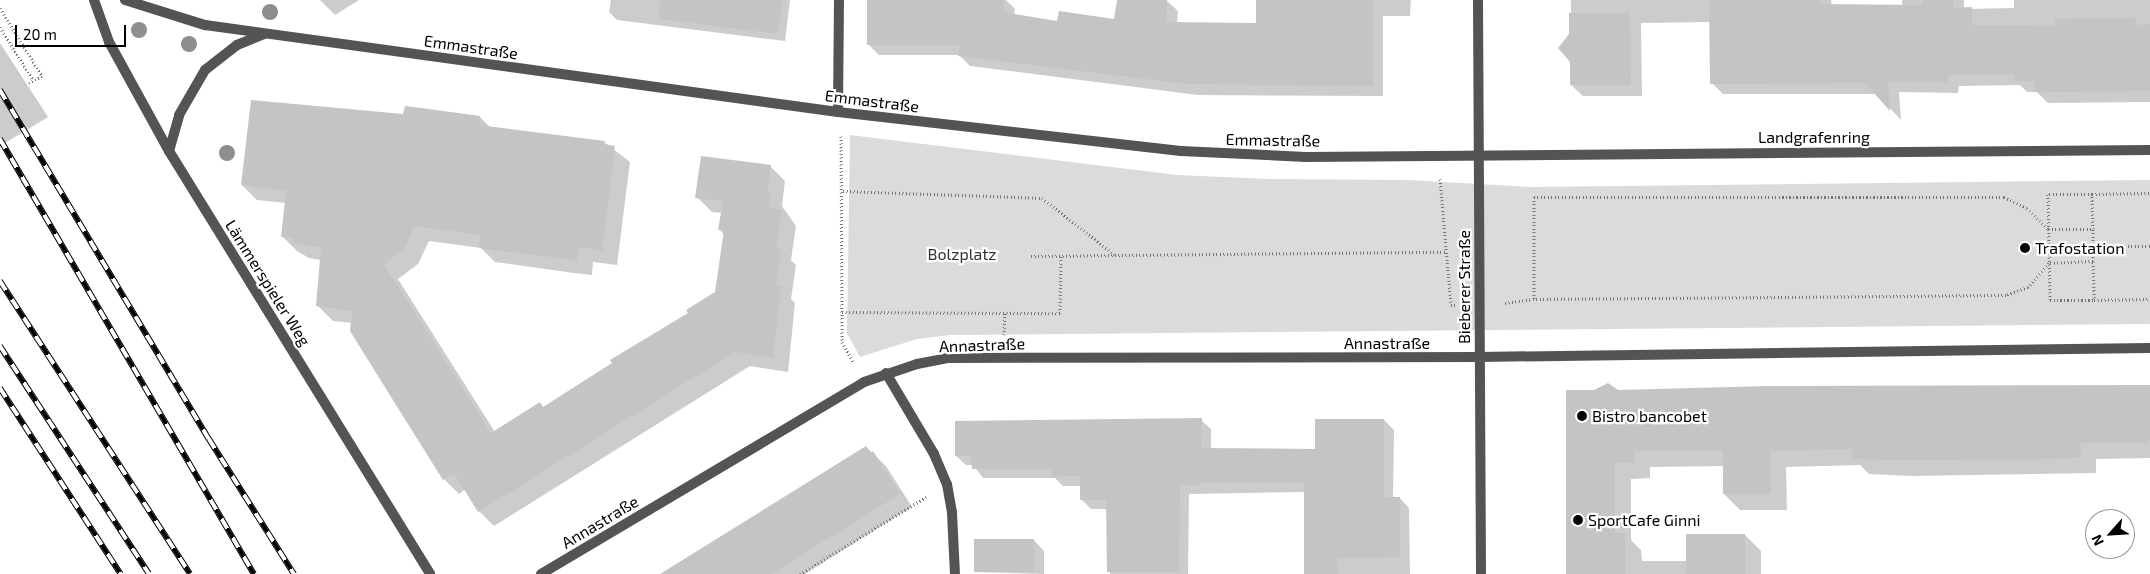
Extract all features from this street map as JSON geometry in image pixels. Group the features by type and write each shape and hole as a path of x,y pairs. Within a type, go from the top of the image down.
{"street":[{"name":"Lämmerspieler Weg","path":"94,0 109,42 169,151 430,574"},
{"name":"Emmastraße","path":"125,0 206,25 265,34 838,112 1180,152 1306,157 1479,154"},
{"path":"838,112 839,0"},
{"name":"Bieberer Straße","path":"1478,0 1480,574"},
{"name":"Emmastraße","path":"169,151 179,115 205,70 238,45 265,34"},
{"name":"Landgrafenring","path":"1479,154 2150,150"},
{"path":"1479,357 2150,348"},
{"name":"Annastraße","path":"541,574 864,382 886,373 947,358 1479,357"},
{"path":"886,373 934,454 947,484 952,513 955,574"}],"path":[{"path":"0,8 42,76 28,83"},
{"path":"0,27 33,80"},
{"path":"838,112 843,154 842,342 864,382"},
{"path":"1031,256 1446,252 1438,155"},
{"path":"843,191 1042,198 1115,255"},
{"path":"2150,193 2048,194 2050,300 2150,299"},
{"path":"2092,194 2094,300"},
{"path":"2092,228 2048,229 2027,208 2004,197 1534,197 1534,299 2006,295 2028,287 2049,263 2093,262"},
{"path":"2093,246 2150,246"},
{"path":"842,312 1060,313 1061,255"},
{"path":"800,574 947,484"}],"green space":[{"name":"Bolzplatz","path":"850,135 1177,175 1269,179 1408,180 1530,187 2150,180 2150,324 950,335 917,339 860,357 847,333"}],"building":[{"path":"660,0 782,0 778,34 659,19"},
{"path":"867,0 1004,0 1003,12 1057,21 1059,11 1114,19 1117,0 1167,0 1167,22 1256,23 1256,0 1373,0 1373,86 1187,84 958,56 960,45 867,45"},
{"path":"1709,0 1821,0 1821,4 1923,5 1923,0 1953,0 1953,8 1972,7 1972,25 2055,26 2055,19 2137,18 2136,25 2150,24 2150,91 2035,92 2035,81 2015,81 2014,74 1948,75 1948,82 1888,82 1890,111 1865,83 1710,84"},
{"path":"1569,13 1630,13 1631,85 1570,85 1570,62 1558,48 1569,34"},
{"path":"251,100 403,114 405,106 421,108 480,116 479,125 605,141 604,144 615,146 602,251 579,247 577,260 479,248 481,235 414,226 404,250 384,264 491,433 540,402 543,407 612,363 610,360 688,313 686,310 715,292 724,230 718,230 723,201 695,198 701,156 771,165 767,194 771,194 769,208 782,210 776,248 781,249 776,286 781,287 773,358 735,352 478,512 454,473 443,480 350,331 352,311 316,306 321,247 293,244 293,238 281,237 286,191 241,185"},
{"path":"1608,383 1618,390 1768,386 2150,385 2150,438 2147,443 2080,443 2081,457 2061,459 1852,459 1852,449 1771,451 1771,494 1723,494 1723,450 1635,451 1635,463 1615,463 1615,533 1625,533 1625,574 1566,574 1566,390 1594,390"},
{"path":"1202,418 1201,448 1315,449 1315,419 1384,419 1384,497 1400,497 1400,557 1337,558 1338,574 1304,574 1304,483 1201,482 1201,485 1180,485 1179,572 1107,572 1106,500 1080,500 1080,476 1052,476 1051,469 972,469 971,456 955,456 955,421"},
{"path":"866,446 871,453 873,451 900,494 771,574 660,574"},
{"path":"1686,534 1745,534 1745,574 1686,574"},
{"path":"974,539 1034,539 1034,572 974,572"}],"railway":[{"path":"0,90 209,439 294,574"},
{"path":"0,139 254,574"},
{"path":"0,281 190,574"},
{"path":"0,346 149,574"},
{"path":"0,388 121,574"}],"place":[{"name":"Trafostation","path":"2025,248"},
{"name":"Bistro bancobet","path":"1582,416"},
{"name":"SportCafe Ginni","path":"1578,520"}]}
